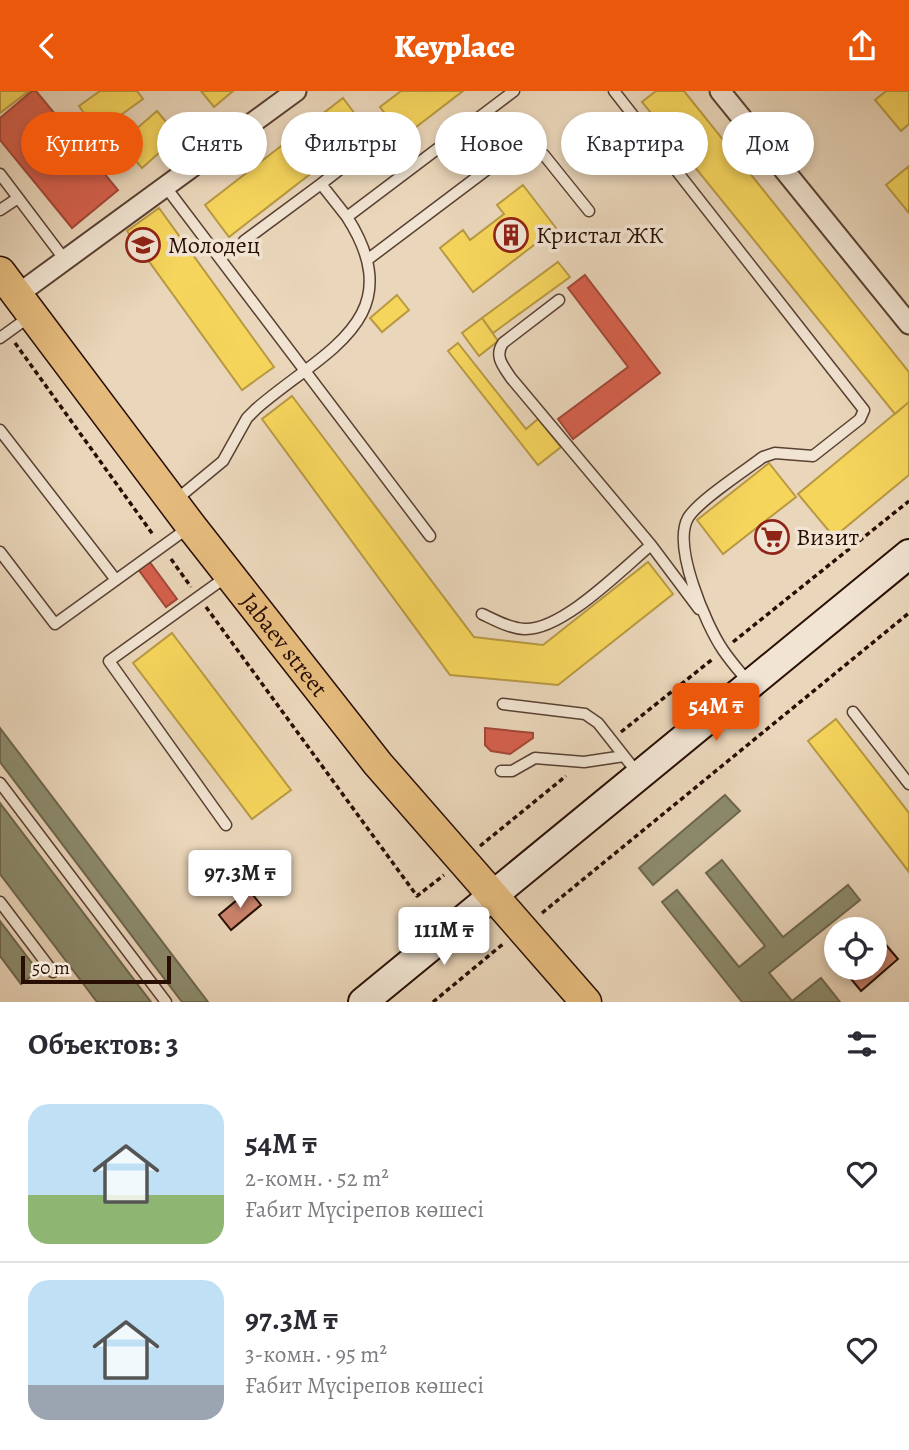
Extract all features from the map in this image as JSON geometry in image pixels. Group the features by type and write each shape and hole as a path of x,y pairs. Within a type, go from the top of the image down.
{"main road":[{"name":"Jabaev street","path":"16,294 191,526 378,764 586,1002"},
{"path":"363,1002 493,895 632,766 750,684 909,554"}],"street":[{"path":"16,294 296,91"},
{"path":"720,91 909,324"}],"lane":[{"path":"347,218 514,91"},
{"path":"614,91 864,410 860,419 813,456 769,454 693,512 685,526 685,545 703,615"},
{"path":"367,260 509,153 527,146 544,155 589,211"},
{"path":"0,174 65,260"},
{"path":"244,241 333,175"},
{"path":"174,502 223,461 247,418 256,408 340,346 362,315 367,300 367,260 347,218 321,184"},
{"path":"165,186 430,536"},
{"path":"0,210 18,198"},
{"path":"0,338 16,294"},
{"path":"559,300 503,343 498,355 500,361 651,545 703,615 723,650 750,684"},
{"path":"0,429 116,580"},
{"path":"0,552 55,624 191,526"},
{"path":"482,614 521,629 545,626 578,604 651,545"},
{"path":"226,825 109,661 229,575"},
{"path":"503,704 585,714 598,723 632,766"},
{"path":"853,712 909,784"},
{"path":"501,771 512,771 535,758 632,766"},
{"path":"0,783 166,1002"},
{"path":"0,902 53,972"}],"path":[{"path":"611,740 909,501"},
{"path":"433,1002 909,613"},
{"path":"417,896 584,762"}],"building: Жильё":[{"path":"0,91 29,91 0,113"},
{"path":"100,91 137,91 143,99 125,112 83,112 79,106"},
{"path":"201,91 233,91 214,107"},
{"path":"401,91 463,91 421,123 421,112 384,112 380,107"},
{"path":"656,91 684,91 701,112 650,112 642,102"},
{"path":"886,91 909,91 909,124 901,131 875,100"},
{"path":"343,98 354,112 325,112"},
{"path":"158,112 157,155 143,167 143,123"},
{"path":"708,121 722,138 722,175 751,175 909,372 909,402 895,414 701,175 708,175"},
{"path":"281,146 281,175 309,175 229,237 205,205 244,175 267,175 267,157"},
{"path":"909,166 909,213 886,185"},
{"name":"Кристал ЖК","path":"523,185 556,228 473,292 440,248 463,230 470,240 504,214 497,205"},
{"path":"159,208 274,367 242,390 127,231"},
{"path":"558,262 570,277 493,333 482,318"},
{"path":"397,295 409,310 382,332 370,318"},
{"path":"482,318 498,341 479,356 462,333"},
{"path":"458,343 526,429 538,419 561,447 538,465 448,351"},
{"path":"292,396 474,637 543,645 648,562 673,594 558,685 450,675 262,419"},
{"path":"909,402 909,475 834,537 798,494"},
{"path":"769,463 796,497 723,554 697,520"},
{"path":"172,633 291,790 252,819 133,663"},
{"path":"836,719 909,813 909,872 808,741"}],"building: Торговля":[{"path":"32,91 36,91 53,112 21,112 21,166 0,140 0,118"},
{"path":"29,175 106,175 118,190 72,228"},
{"path":"585,275 660,373 573,439 558,419 628,367 568,288"},
{"path":"149,561 177,599 166,607 138,569"},
{"path":"485,728 533,733 533,738 510,754 491,751 485,745"}],"building: Промзона":[{"path":"0,728 208,1002 182,1002 0,762"},
{"path":"725,795 740,811 653,885 639,868"},
{"path":"0,803 151,1002 97,1002 0,874"},
{"path":"722,860 783,937 848,885 860,900 839,917 824,917 824,929 769,973 792,1001 821,978 840,1002 742,1002 662,902 677,890 739,967 765,946 706,873"},
{"path":"0,921 38,971 21,984 0,956"}],"building: Прочее":[{"path":"249,890 261,905 231,930 219,915"},
{"path":"887,946 898,959 887,969"},
{"path":"852,980 874,980 861,991"}],"place":[{"name":"Кристал ЖК","path":"511,235"},
{"name":"Молодец","path":"143,245"},
{"name":"Визит","path":"772,537"}]}
